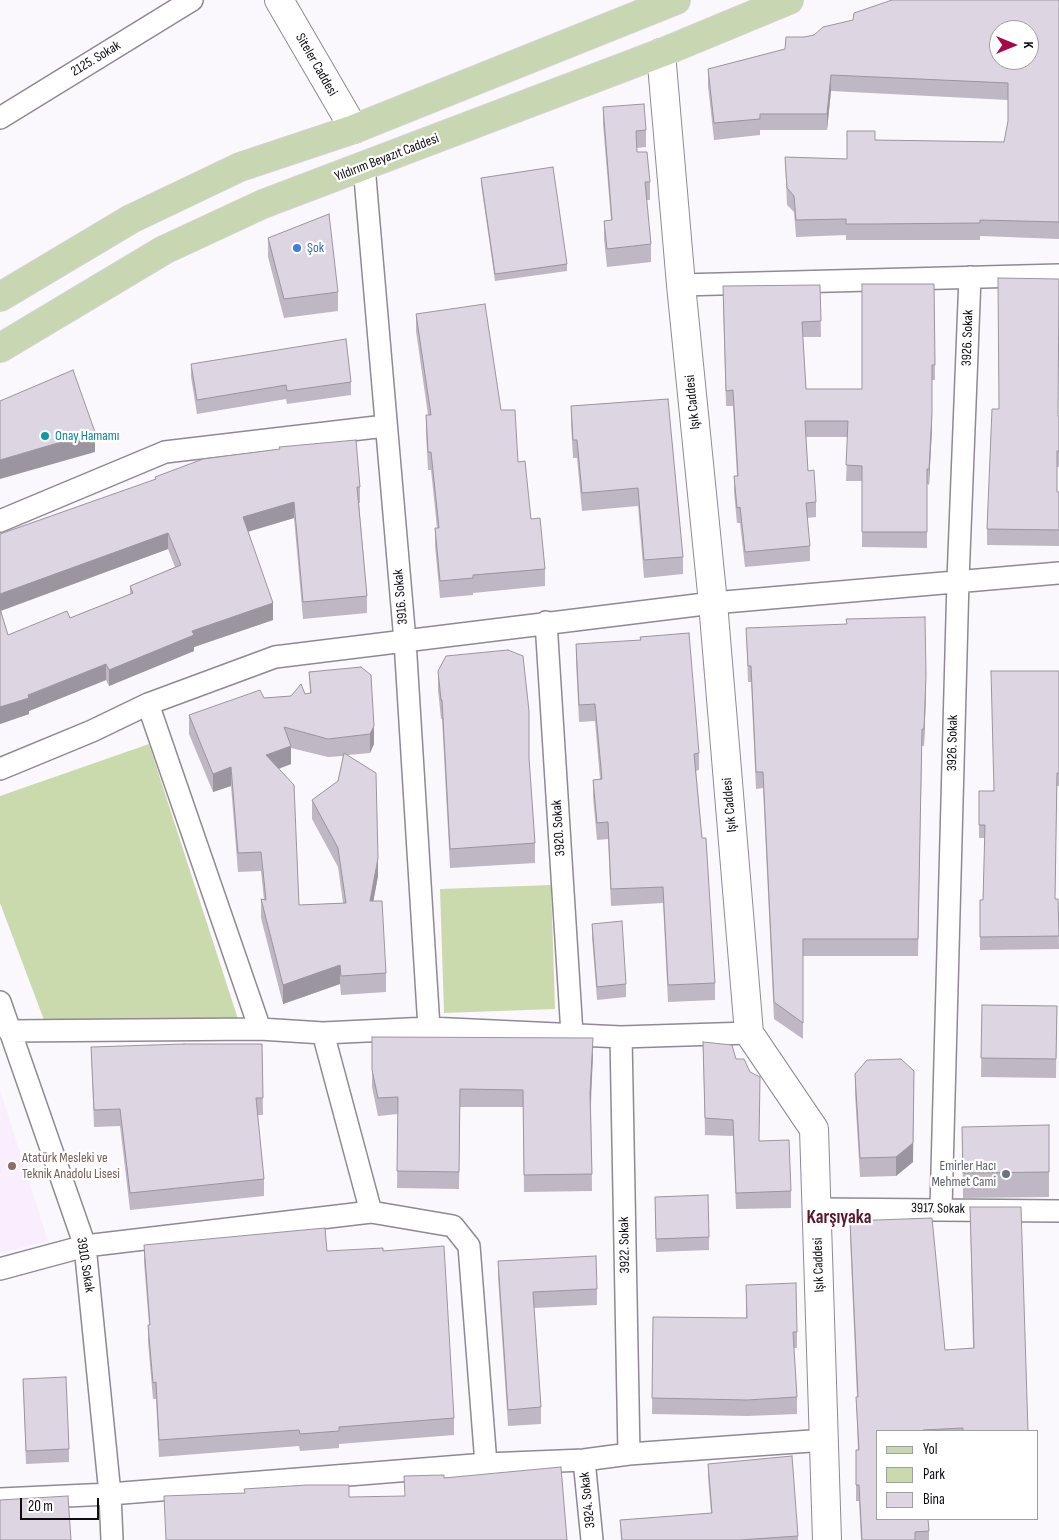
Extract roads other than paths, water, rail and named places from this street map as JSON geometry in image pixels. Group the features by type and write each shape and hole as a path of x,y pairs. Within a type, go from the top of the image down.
{"main road":[{"path":"0,297 148,211 240,167 354,129 676,0"},
{"name":"Yıldırım Beyazıt Caddesi","path":"0,348 164,250 263,204 661,53 789,0"}],"street":[{"name":"2125. Sokak","path":"0,118 192,0"},
{"name":"Siteler Caddesi","path":"279,0 354,129"},
{"name":"Işık Caddesi","path":"661,53 681,285 713,603 749,1033 814,1128 827,1540"},
{"name":"3916. Sokak","path":"364,166 385,426 406,642 429,1028"},
{"path":"681,285 1059,275"},
{"name":"3926. Sokak","path":"941,1208 958,580 970,277"},
{"path":"0,521 165,452 385,426"},
{"path":"0,768 92,731 148,704 275,657 406,642 546,622 713,603 958,580 1059,573"},
{"name":"3920. Sokak","path":"546,622 572,1034"},
{"path":"148,704 260,1029"},
{"name":"3910. Sokak","path":"0,1002 85,1246 110,1494 112,1540"},
{"path":"9,1031 260,1029 323,1033 429,1028 621,1037 749,1033"},
{"path":"323,1033 371,1212"},
{"name":"3922. Sokak","path":"621,1037 630,1454"},
{"name":"3917. Sokak","path":"817,1209 941,1208 1059,1211"},
{"path":"0,1268 85,1246 371,1212 453,1226 469,1246 486,1464"},
{"path":"0,1499 110,1494 486,1464 584,1460 630,1454 824,1440"},
{"name":"3924. Sokak","path":"584,1460 592,1540"}],"place":[{"name":"Şok","path":"297,248"},
{"name":"Onay Hamamı","path":"45,436"},
{"name":"Atatürk Mesleki ve Teknik Anadolu Lisesi","path":"12,1166"},
{"name":"Emirler Hacı Mehmet Cami","path":"1006,1174"}],"district":[{"name":"Karşıyaka","path":"839,1218"}]}
